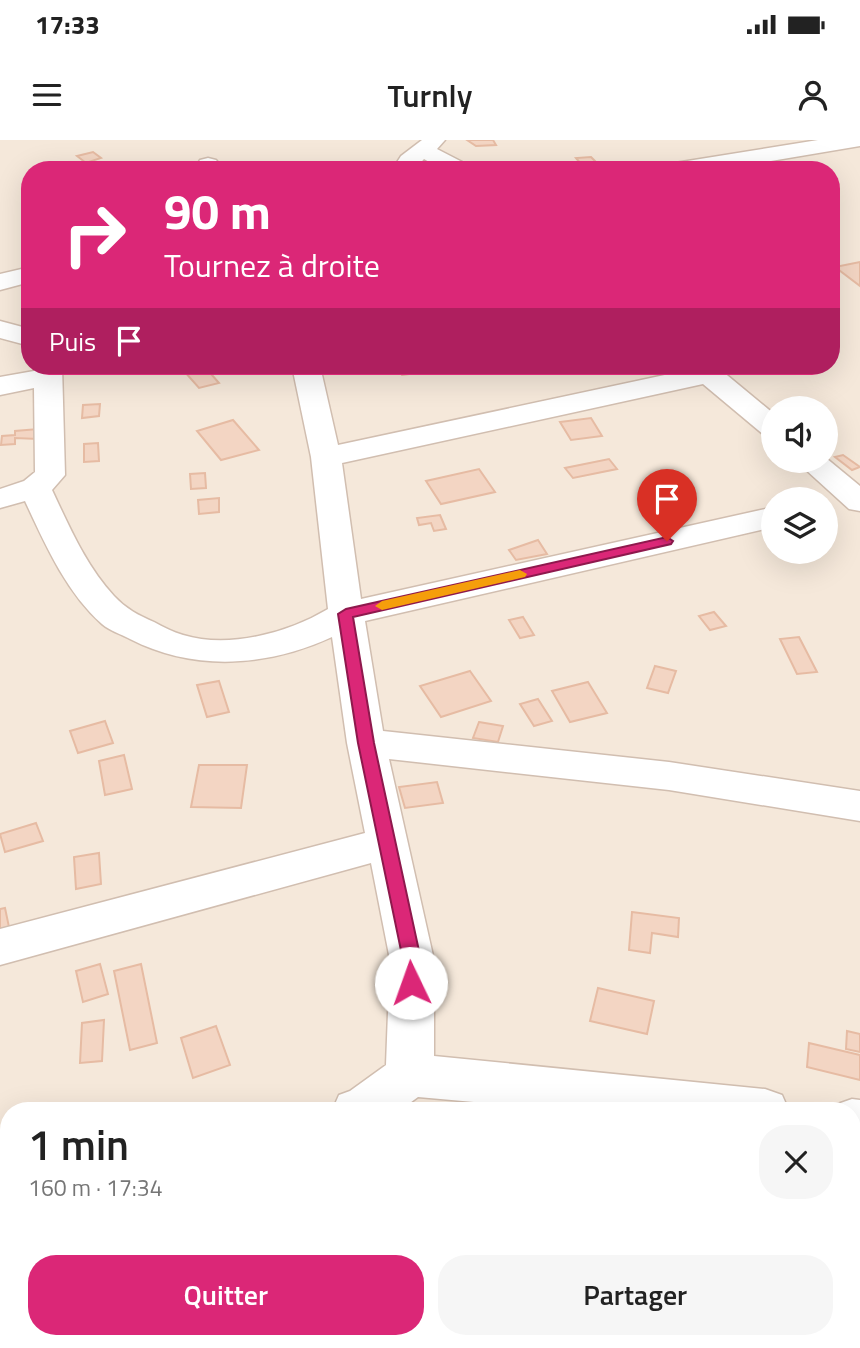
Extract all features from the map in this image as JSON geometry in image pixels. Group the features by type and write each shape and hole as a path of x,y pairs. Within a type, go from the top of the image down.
{"street":[{"path":"717,161 797,144 857,140"},
{"path":"408,161 430,145 449,161"},
{"path":"0,282 21,276"},
{"path":"0,330 21,336"},
{"path":"0,386 35,375"},
{"path":"0,499 36,488 50,474 48,375"},
{"path":"308,375 326,457 366,743 412,960 410,1075"},
{"path":"326,457 682,375"},
{"path":"710,375 761,418"},
{"path":"822,473 847,501"},
{"path":"36,488 54,529 93,594 114,617 152,636 183,647 228,650 286,641 306,635 326,628 346,614 761,519"},
{"path":"366,743 669,776 860,806"},
{"path":"0,947 388,843"},
{"path":"374,1102 410,1075 555,1087 686,1102"}],"shaded area":[{"path":"0,140 860,140 860,1102 0,1102"}],"building":[{"path":"467,140 493,140 496,145 476,146"},
{"path":"93,152 101,158 83,161 77,156"},
{"path":"591,157 595,161 578,161 576,158"},
{"path":"860,262 860,286 840,271 840,266"},
{"path":"188,375 212,375 219,383 199,388"},
{"path":"100,404 99,416 82,418 83,405"},
{"path":"591,418 602,436 571,440 560,422"},
{"path":"233,420 259,450 221,460 197,431"},
{"path":"38,429 38,439 15,438 15,444 1,445 2,436 15,435 15,431"},
{"path":"98,443 99,461 84,462 84,444"},
{"path":"843,455 860,467 852,470 838,459 838,456"},
{"path":"609,459 617,469 573,478 565,468"},
{"path":"479,469 495,492 441,504 426,481"},
{"path":"205,473 206,488 191,489 190,474"},
{"path":"219,498 219,512 199,514 198,500"},
{"path":"440,515 446,529 434,531 431,523 419,525 417,518"},
{"path":"538,540 547,554 516,560 509,550"},
{"path":"714,612 726,626 710,630 699,616"},
{"path":"523,617 534,635 520,638 509,620"},
{"path":"799,637 817,672 797,674 780,639"},
{"path":"655,666 676,671 668,693 647,688"},
{"path":"470,671 491,701 441,717 420,686"},
{"path":"219,681 229,712 207,717 197,685"},
{"path":"588,682 607,713 570,722 552,691"},
{"path":"538,699 552,721 534,726 520,704"},
{"path":"105,721 113,743 78,753 70,731"},
{"path":"479,722 503,726 498,742 473,738"},
{"path":"124,755 132,789 105,795 99,761"},
{"path":"199,765 247,765 241,808 191,807"},
{"path":"437,782 443,803 405,808 399,787"},
{"path":"36,823 43,841 5,852 0,834"},
{"path":"99,853 101,884 76,889 74,857"},
{"path":"5,908 9,927 0,930 0,909"},
{"path":"632,912 679,918 678,937 652,933 650,953 629,950"},
{"path":"100,964 108,994 83,1002 76,971"},
{"path":"141,964 157,1043 130,1050 114,971"},
{"path":"598,988 654,1001 647,1034 590,1021"},
{"path":"104,1020 102,1061 80,1063 82,1023"},
{"path":"216,1026 230,1065 193,1078 181,1038"},
{"path":"847,1031 860,1034 860,1052 846,1049"},
{"path":"809,1043 860,1055 860,1080 807,1067"}],"slow traffic":[{"path":"382,606 520,574"}],"route":[{"path":"411,983 412,960 366,743 346,614 667,541"}]}
